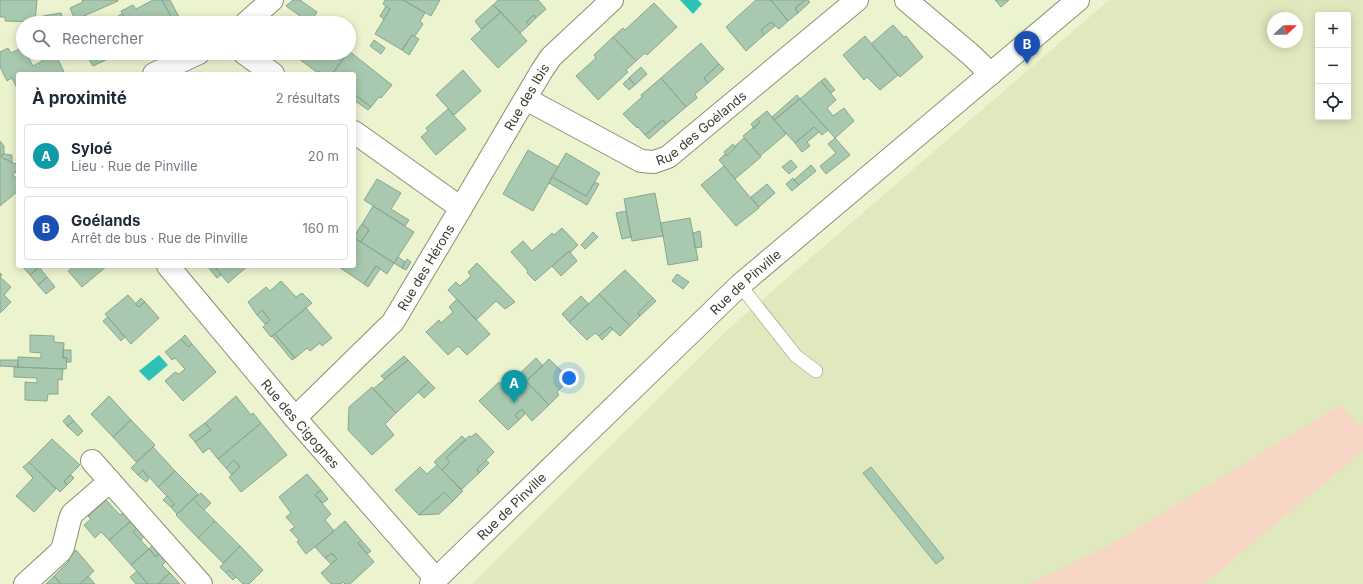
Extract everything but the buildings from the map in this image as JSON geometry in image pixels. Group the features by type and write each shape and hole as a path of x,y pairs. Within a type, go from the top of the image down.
{"street":[{"path":"254,16 272,0"},
{"name":"Rue des Ibis","path":"461,208 541,72 552,57 612,0"},
{"name":"Rue des Goélands","path":"526,99 641,161 654,162 668,157 858,0"},
{"path":"906,0 970,54 990,74"},
{"name":"Rue de Pinville","path":"434,581 740,286 1078,0"},
{"path":"158,72 184,60"},
{"path":"254,60 270,72"},
{"path":"356,133 461,208"},
{"name":"Rue des Hérons","path":"295,418 393,322 461,208"},
{"name":"Rue des Cigognes","path":"170,268 434,581"},
{"path":"92,461 201,584"},
{"path":"25,584 60,552 63,547 72,514 110,481"}],"lane":[{"path":"740,286 796,356 816,371"}],"shaded area":[{"path":"1109,0 1363,0 1363,584 472,584 725,332"},
{"path":"1340,405 1359,425 1363,423 1363,451 1204,584 1030,584 1110,545"}],"water":[{"path":"680,0 698,0 702,4 693,14"},
{"path":"159,355 168,365 149,381 139,371"}],"place":[{"name":"Goélands","path":"1027,64"},
{"name":"Syloé","path":"514,403"}]}
